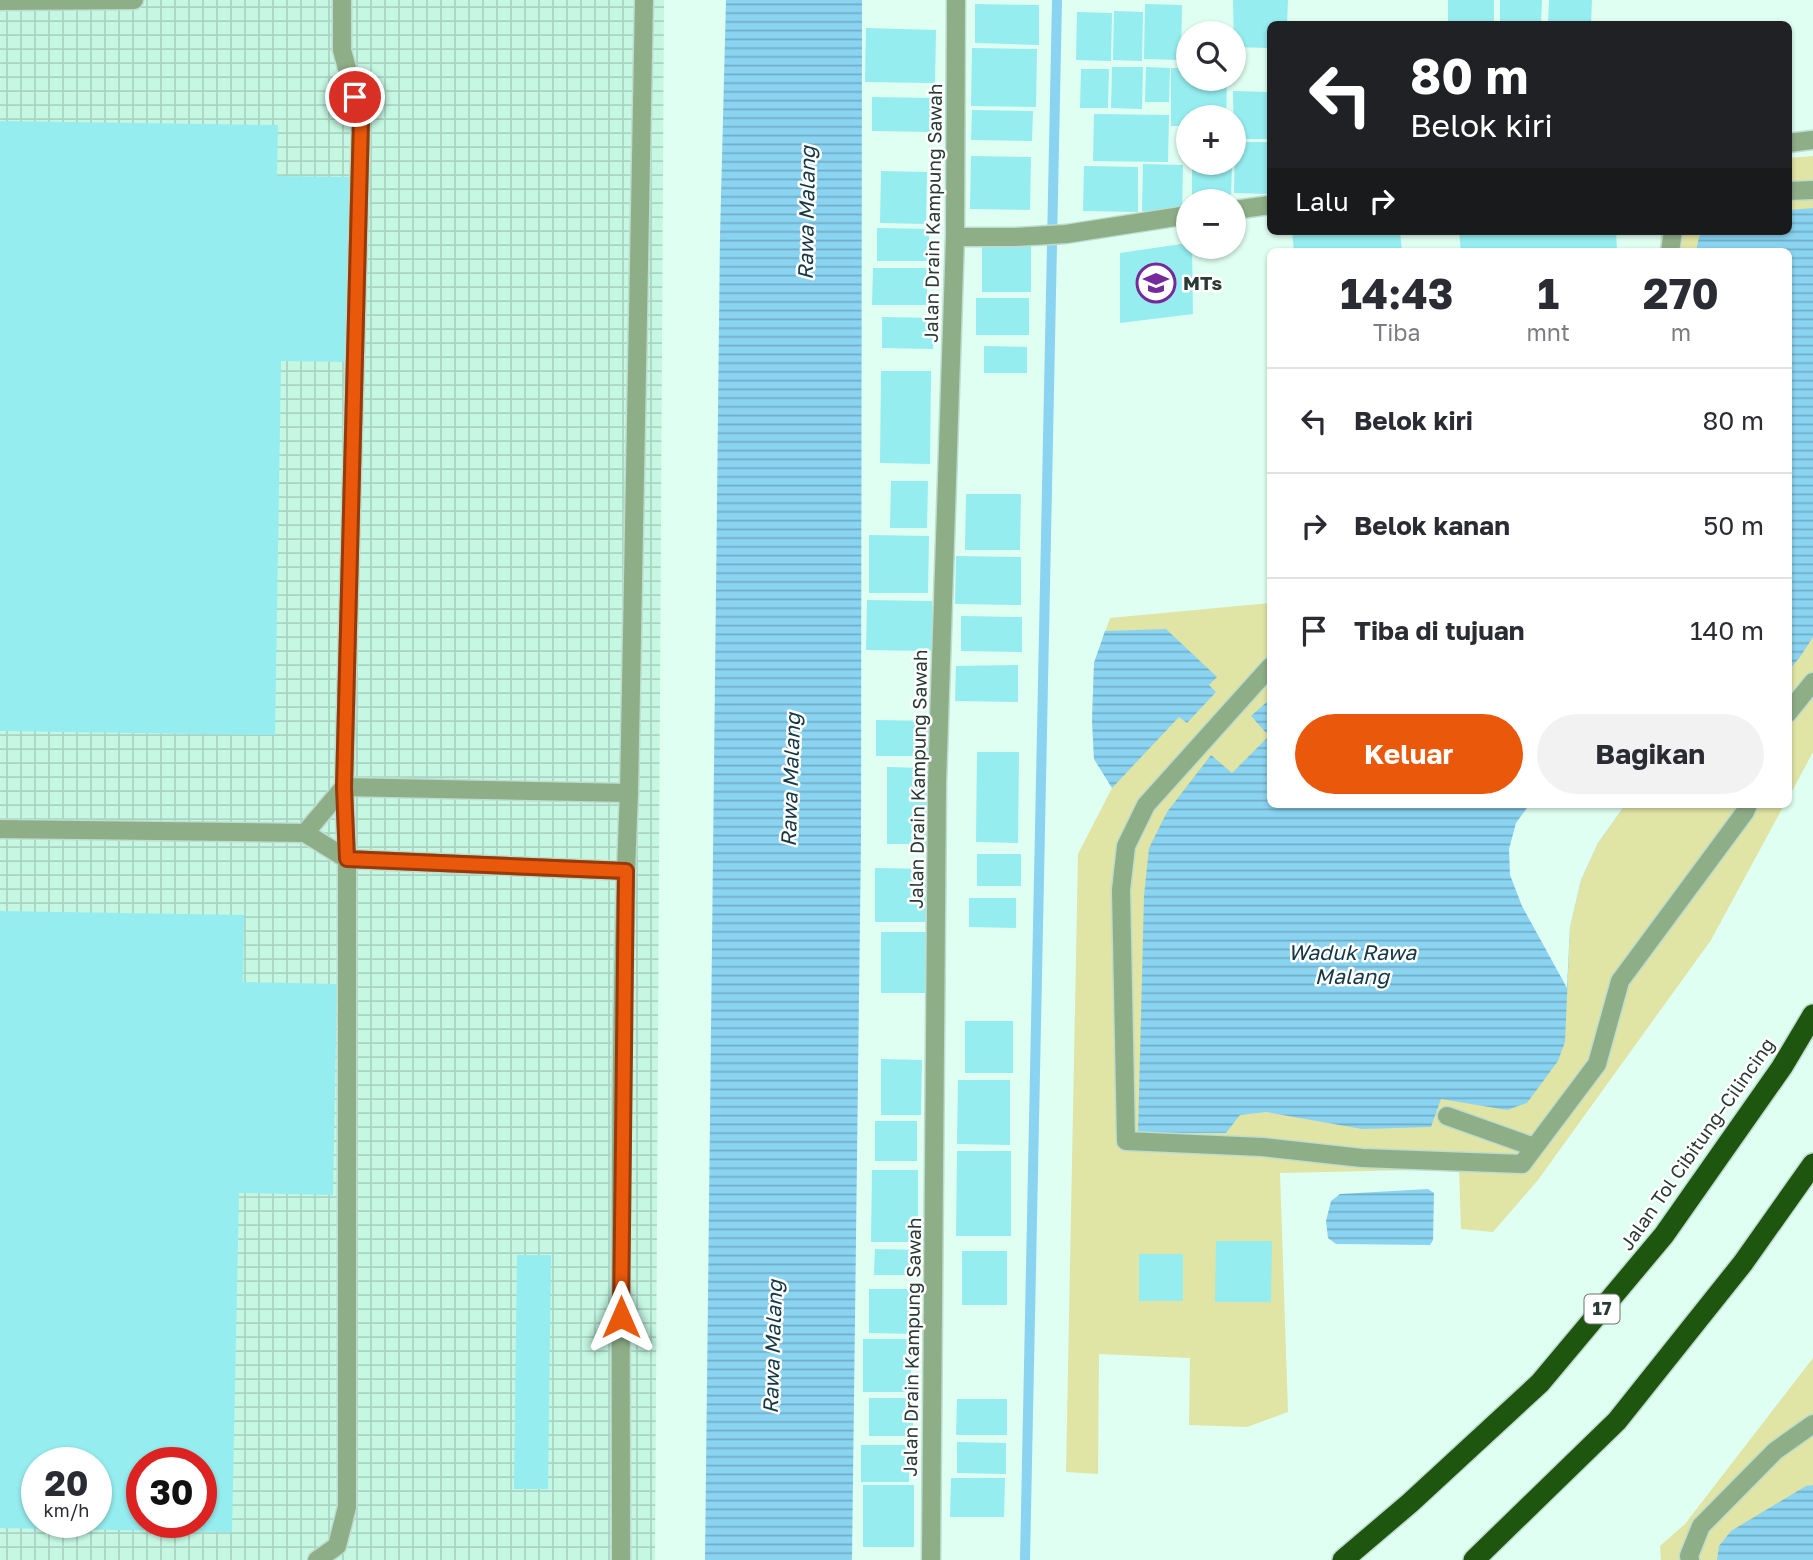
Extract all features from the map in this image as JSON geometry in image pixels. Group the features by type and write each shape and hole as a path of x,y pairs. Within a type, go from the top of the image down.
{"highway":[{"name":"Jalan Tol Cibitung–Cilincing","path":"1343,1560 1410,1503 1540,1383 1664,1235 1782,1067 1813,1015"},
{"path":"1474,1560 1616,1421 1743,1263 1813,1164"}],"street":[{"path":"0,1 134,0"},
{"path":"317,1560 337,1546 346,1507 347,859 344,787 361,120 342,50 342,0"},
{"path":"621,1560 620,1236 644,0"},
{"name":"Jalan Drain Kampung Sawah","path":"931,1560 937,783 955,237 956,0"},
{"path":"1792,143 1813,140"},
{"path":"1792,191 1813,190"},
{"path":"1246,208 1267,205"},
{"path":"955,237 1066,234 1176,217"},
{"path":"1267,670 1146,805 1126,846 1121,890 1126,1141 1262,1147 1362,1158 1522,1164 1597,1064 1620,981 1747,808"},
{"path":"1792,708 1813,682"},
{"path":"344,787 629,793"},
{"path":"305,833 344,787"},
{"path":"0,829 305,833 347,859 626,871"},
{"path":"1447,1116 1534,1147"},
{"path":"1690,1560 1689,1556 1701,1526 1775,1451 1813,1424"}],"shaded area":[{"path":"0,0 664,0 655,1560 0,1560"},
{"path":"1813,156 1813,752 1792,791 1792,248 1660,248 1661,235 1792,235 1792,158"},
{"path":"1267,603 1267,808 1782,808 1711,940 1538,1180 1493,1232 1461,1229 1459,1169 1280,1173 1288,1412 1247,1427 1189,1425 1190,1358 1099,1354 1098,1474 1066,1472 1078,854 1112,788 1094,759 1092,720 1094,663 1110,618"},
{"path":"1813,1358 1813,1560 1661,1560 1660,1546 1685,1524"}],"water":[{"name":"Rawa Malang","path":"726,0 862,0 861,839 852,1560 705,1560 720,236"},
{"path":"1813,208 1813,637 1792,666 1792,248 1697,248 1701,235 1792,235 1792,210"},
{"path":"1166,629 1217,677 1209,685 1216,692 1187,723 1179,717 1112,788 1094,759 1094,663 1105,631"},
{"name":"Waduk Rawa Malang","path":"1267,702 1267,734 1251,716"},
{"name":"Waduk Rawa Malang","path":"1267,738 1267,808 1623,808 1598,843 1581,880 1570,927 1565,1042 1558,1061 1527,1103 1507,1110 1441,1099 1431,1127 1362,1129 1266,1112 1240,1115 1226,1133 1138,1133 1144,896 1149,848 1167,812 1211,755 1232,773"},
{"path":"1428,1189 1434,1193 1433,1240 1430,1245 1336,1244 1328,1238 1326,1221 1331,1201 1340,1194"},
{"path":"1813,1485 1813,1560 1717,1560 1719,1546 1731,1531 1806,1486"}],"pier":[{"path":"1527,808 1623,808 1598,843 1581,880 1570,927 1567,988 1522,906 1510,875 1509,849 1516,823"}],"building":[{"path":"1233,0 1288,0 1287,21 1267,21 1267,48 1246,47 1246,21 1233,21"},
{"path":"1448,0 1494,0 1494,21 1448,21"},
{"path":"1500,0 1542,0 1541,21 1500,21"},
{"path":"1549,0 1592,0 1591,21 1548,21"},
{"path":"975,4 1039,5 1039,45 975,43"},
{"path":"1145,4 1182,5 1182,21 1176,21 1176,60 1144,59"},
{"path":"1114,11 1143,12 1142,61 1113,60"},
{"path":"1077,12 1112,13 1111,61 1076,60"},
{"path":"866,28 936,30 935,83 865,82"},
{"path":"972,48 1037,49 1036,107 971,106"},
{"path":"1112,67 1143,67 1142,109 1111,108"},
{"path":"1146,67 1170,68 1169,102 1145,102"},
{"path":"1171,68 1176,68 1176,91 1227,91 1226,105 1176,105 1176,126 1171,126"},
{"path":"1081,69 1109,69 1108,108 1080,108"},
{"path":"1233,91 1267,92 1267,139 1246,139 1246,105 1233,105"},
{"path":"872,97 934,98 933,132 872,131"},
{"path":"972,110 1033,111 1032,141 971,140"},
{"path":"1094,114 1169,115 1168,162 1093,161"},
{"path":"0,121 278,125 277,176 352,177 349,362 281,361 275,735 0,731"},
{"path":"1246,142 1267,142 1267,194 1246,193 1246,189 1234,189 1234,175 1246,175"},
{"path":"971,156 1031,157 1030,210 970,209"},
{"path":"1143,164 1176,165 1176,175 1183,175 1182,189 1176,189 1176,212 1142,211"},
{"path":"1084,166 1138,167 1138,212 1083,211"},
{"path":"881,171 927,172 926,224 880,223"},
{"path":"1192,175 1232,175 1231,189 1192,189"},
{"path":"877,228 929,229 929,261 877,261"},
{"path":"1292,235 1400,235 1402,248 1294,248"},
{"path":"1459,235 1616,235 1617,248 1461,248"},
{"name":"MTs","path":"1176,245 1176,259 1192,259 1193,314 1120,323 1120,253"},
{"path":"982,246 1031,246 1031,292 982,292"},
{"path":"873,268 927,268 927,305 872,305"},
{"path":"976,298 1029,298 1029,335 976,335"},
{"path":"882,317 934,318 933,349 882,348"},
{"path":"984,346 1027,347 1027,373 984,373"},
{"path":"881,371 931,371 930,464 880,463"},
{"path":"891,481 928,481 927,528 890,528"},
{"path":"966,494 1021,494 1020,550 965,550"},
{"path":"869,535 929,536 928,593 869,593"},
{"path":"956,556 1021,557 1021,605 955,604"},
{"path":"867,600 932,601 932,651 866,650"},
{"path":"961,616 1022,617 1022,652 961,651"},
{"path":"1018,665 1018,702 955,701 956,666"},
{"path":"876,720 933,721 932,756 876,756"},
{"path":"977,752 1019,752 1018,843 976,842"},
{"path":"887,767 927,768 926,844 887,844"},
{"path":"977,854 1021,854 1021,886 977,886"},
{"path":"875,868 930,869 930,922 875,922"},
{"path":"969,898 1016,898 1016,928 969,927"},
{"path":"0,911 244,915 243,982 337,984 333,1195 239,1193 232,1532 217,1532 217,1447 126,1447 126,1530 112,1530 112,1447 21,1447 21,1528 0,1528"},
{"path":"881,932 928,932 927,993 881,993"},
{"path":"965,1021 1013,1021 1013,1073 965,1073"},
{"path":"881,1059 922,1060 921,1115 881,1115"},
{"path":"958,1080 1010,1080 1010,1145 957,1144"},
{"path":"875,1121 917,1121 917,1161 875,1161"},
{"path":"957,1151 1011,1151 1011,1236 956,1236"},
{"path":"872,1170 918,1170 918,1242 871,1242"},
{"path":"1216,1241 1272,1241 1271,1302 1215,1302"},
{"path":"875,1249 919,1250 919,1275 874,1275"},
{"path":"962,1251 1007,1251 1007,1305 962,1305"},
{"path":"1139,1254 1183,1254 1183,1301 1139,1301"},
{"path":"517,1255 551,1255 548,1489 514,1489"},
{"path":"869,1289 917,1289 917,1334 869,1333"},
{"path":"863,1339 911,1339 911,1392 863,1392"},
{"path":"869,1398 913,1398 913,1436 869,1436"},
{"path":"957,1399 1007,1399 1007,1435 956,1435"},
{"path":"957,1442 1006,1443 1006,1474 957,1473"},
{"path":"861,1445 910,1445 909,1482 861,1482"},
{"path":"951,1478 1005,1478 1004,1517 950,1517"},
{"path":"863,1485 914,1485 914,1547 863,1547"}],"waterway":[{"path":"1025,1560 1057,0"}],"place":[{"name":"MTs","path":"1156,283"}],"route":[{"path":"355,97 361,120 344,787 347,859 626,871 621,1317"}]}
